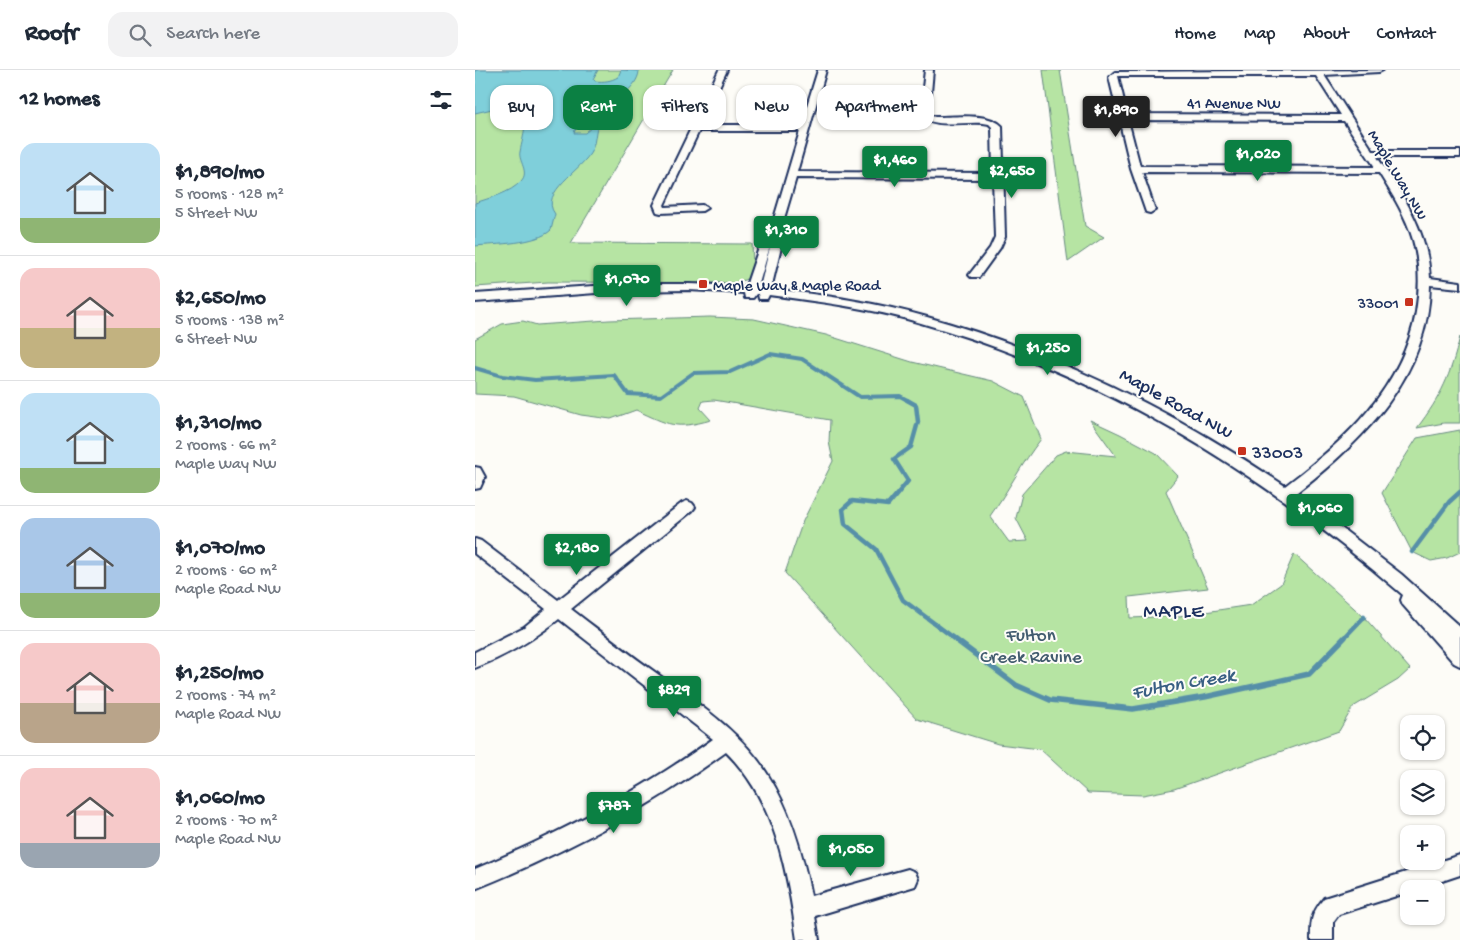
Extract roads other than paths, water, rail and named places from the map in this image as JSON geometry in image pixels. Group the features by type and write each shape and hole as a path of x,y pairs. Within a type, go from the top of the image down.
{"street":[{"path":"716,85 723,70"},
{"path":"807,119 822,70"},
{"path":"929,70 924,114 927,118 992,122 997,127 1000,238 975,275"},
{"path":"1150,210 1136,169 1113,77 1115,74 1379,70"},
{"name":"Maple Way NW","path":"1287,492 1350,439 1367,422 1397,382 1407,366 1419,331 1426,281 1420,247 1410,218 1318,72"},
{"name":"41 Avenue NW","path":"1123,117 1346,118"},
{"path":"696,130 659,206 661,210 702,208"},
{"path":"751,293 767,239 778,222 804,130"},
{"path":"1370,154 1460,154"},
{"path":"1136,169 1381,170"},
{"path":"792,175 999,176"},
{"path":"764,294 779,235 780,228 778,222"},
{"path":"1426,281 1460,285"},
{"name":"Maple Road NW","path":"475,298 654,292 764,294 882,311 938,324 1005,345 1081,375 1165,416 1287,492 1433,610 1460,638"},
{"path":"475,472 478,477 475,484"},
{"path":"475,660 516,640 560,610 687,507"},
{"path":"475,544 702,718 727,740 759,779 782,826 797,871 808,940"},
{"name":"Maple Road NW","path":"1371,558 1460,658"},
{"path":"475,879 529,857 589,828 653,792 727,740"},
{"path":"1322,940 1322,918 1332,906 1460,865"},
{"path":"803,909 908,879"}],"water":[{"path":"475,70 598,70 593,79 595,81 610,80 618,77 621,70 639,71 638,77 633,85 563,85 563,130 575,130 574,133 585,133 588,130 597,130 594,146 587,158 557,189 552,198 551,206 555,214 551,230 545,235 526,241 475,246 475,203 512,189 523,178 524,170 520,152 524,130 553,130 553,85 490,85 490,109 475,113"}],"waterway":[{"name":"Fulton Creek","path":"475,368 502,376 535,380 614,375 628,394 661,396 693,373 730,372 770,354 802,359 860,397 900,396 909,401"},
{"name":"Fulton Creek","path":"907,400 916,405 918,422 911,447 894,459 908,481 888,505 852,501 843,509 845,524 876,549 903,600 954,638"},
{"name":"Fulton Creek","path":"1412,552 1449,502 1460,492"},
{"name":"Fulton Creek","path":"1344,638 1364,617"},
{"name":"Fulton Creek","path":"952,637 1016,685 1050,700 1133,709 1205,697 1309,674 1345,637"}],"place":[{"name":"Maple Way & Maple Road","path":"703,284"},
{"name":"33001","path":"1409,302"},
{"name":"33003","path":"1242,451"}],"district":[{"name":"MAPLE","path":"1174,610"}],"park label":[{"name":"Fulton Creek Ravine","path":"1031,644"}]}
